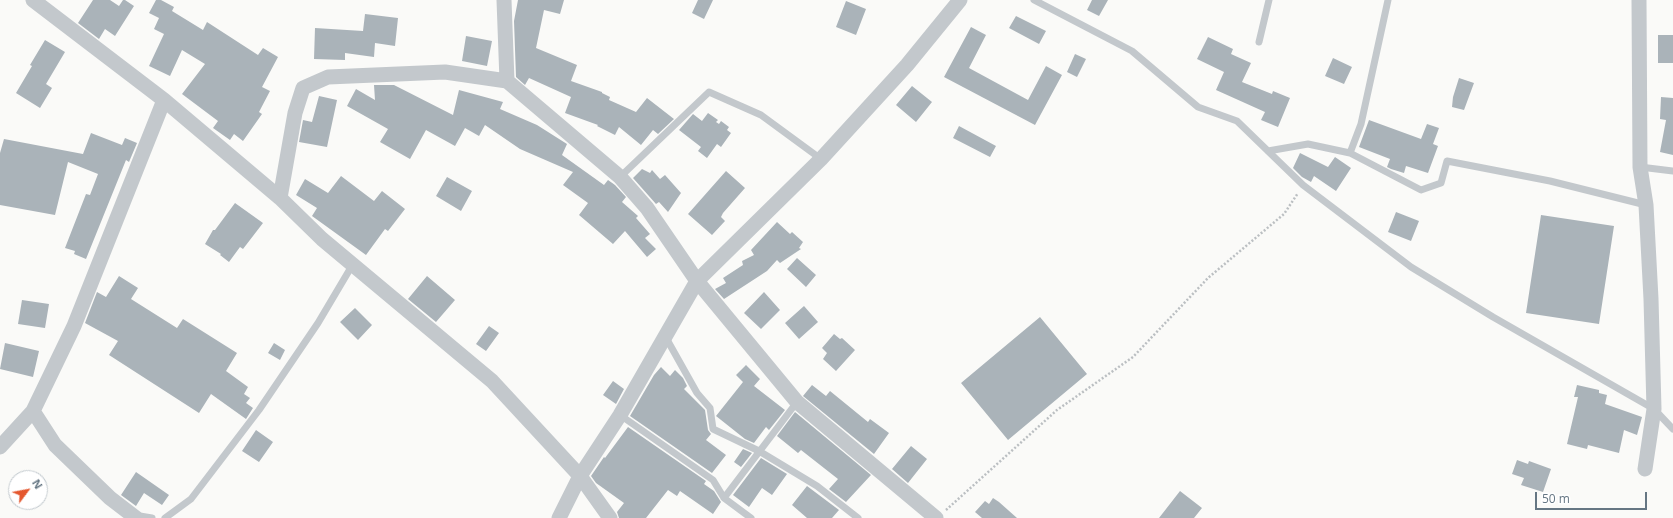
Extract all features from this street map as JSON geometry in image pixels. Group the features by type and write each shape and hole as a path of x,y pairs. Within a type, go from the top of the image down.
{"street":[{"path":"33,0 164,100 280,198 322,239 492,381 580,476 610,518"},
{"path":"504,0 507,81"},
{"path":"560,518 580,476 620,415 697,281 821,159 907,65 960,0"},
{"path":"1639,0 1640,166 1646,205 1651,299 1654,409 1645,469"},
{"path":"280,198 295,113 302,88 328,77 445,72 507,81 620,177 647,208 697,281 771,373 797,402 939,515"},
{"path":"3,441 33,411 74,326 164,100"},
{"path":"33,411 55,445 110,498 135,517"}],"lane":[{"path":"1034,0 1132,51 1198,107 1236,121 1303,185 1411,267 1493,317 1654,409 1673,430"},
{"path":"1259,42 1269,0"},
{"path":"1350,153 1361,124 1388,0"},
{"path":"620,177 709,92 761,115 821,159"},
{"path":"1268,151 1308,144 1350,153 1421,190 1440,183 1447,161 1550,181 1646,205"},
{"path":"1640,166 1673,171"},
{"path":"165,518 191,499 259,410 318,323 353,264"},
{"path":"665,336 697,393 710,408 713,429 758,451 817,486 858,518"},
{"path":"724,498 758,451 797,402"},
{"path":"620,415 713,480 724,498 751,518"},
{"path":"135,517 152,518"}],"path":[{"path":"939,515 1057,410 1133,357 1208,278 1284,214 1303,185"}],"building":[{"path":"93,0 110,0 119,6 123,0 125,0 134,6 115,36 105,29 99,39 78,23"},
{"path":"156,0 161,0 174,7 172,11 203,30 207,22 258,55 263,48 278,57 262,87 270,91 259,112 262,114 243,141 234,134 230,140 213,128 218,121 182,94 205,64 182,50 170,76 149,66 164,34 154,29 159,18 149,13"},
{"path":"518,0 564,0 560,14 544,10 536,48 577,65 571,81 602,92 610,97 609,100 636,112 647,98 674,119 658,134 653,130 641,145 619,127 615,135 597,126 598,125 565,113 571,97 529,78 525,85 516,77 514,21"},
{"path":"698,0 713,0 704,19 692,13"},
{"path":"1092,0 1108,0 1099,16 1087,10"},
{"path":"846,1 866,9 856,35 836,27"},
{"path":"365,14 398,18 395,46 375,43 374,57 345,53 345,60 314,59 315,28 363,31"},
{"path":"1016,16 1046,31 1039,44 1009,28"},
{"path":"971,27 986,35 969,68 1028,100 1046,66 1062,75 1035,125 944,77"},
{"path":"1658,35 1673,35 1673,63 1658,63"},
{"path":"466,36 492,41 487,66 462,61"},
{"path":"1208,37 1233,49 1231,54 1251,63 1242,82 1272,94 1273,91 1290,98 1278,127 1261,120 1265,112 1216,90 1224,72 1197,59"},
{"path":"45,40 65,52 46,84 52,88 40,108 16,93"},
{"path":"1075,54 1086,59 1077,77 1067,72"},
{"path":"1333,58 1352,67 1344,84 1325,76"},
{"path":"1459,78 1474,83 1464,110 1452,107 1453,97"},
{"path":"374,85 394,85 453,115 459,90 503,102 500,109 537,125 567,144 562,155 604,185 608,180 615,185 626,197 622,202 638,216 636,218 650,234 645,238 656,249 647,257 625,231 613,244 579,215 588,203 563,185 573,172 520,149 485,125 479,136 465,128 455,146 426,130 410,159 380,142 388,129 347,106 356,89 375,100"},
{"path":"912,86 932,102 916,122 896,105"},
{"path":"319,96 337,100 327,147 299,142 303,120 312,122"},
{"path":"1661,97 1673,98 1673,155 1660,152 1666,120 1660,119"},
{"path":"708,113 718,120 716,122 719,124 721,121 729,127 727,130 731,133 721,147 717,144 707,158 698,151 701,147 679,130 693,114 702,121"},
{"path":"1369,120 1421,139 1427,124 1439,128 1433,144 1438,146 1428,173 1406,166 1404,173 1391,169 1387,167 1390,159 1359,147"},
{"path":"959,126 996,146 990,157 953,138"},
{"path":"91,133 122,145 125,138 137,143 129,162 126,160 86,259 74,254 75,251 65,248 86,194 90,195 98,174 68,162 55,215 0,205 0,153 4,139 83,154"},
{"path":"1300,153 1328,167 1335,157 1351,168 1336,191 1314,176 1311,182 1302,177 1293,168"},
{"path":"642,169 650,173 652,170 660,179 665,175 681,193 668,212 659,202 656,204 633,178"},
{"path":"726,171 745,188 723,213 721,217 725,221 712,235 688,214"},
{"path":"341,176 374,201 382,191 405,209 388,231 385,229 366,255 312,216 317,208 296,195 305,179 328,193"},
{"path":"447,177 472,191 461,211 436,196"},
{"path":"235,203 263,223 243,249 240,247 229,262 220,255 221,254 205,244 213,230 215,230"},
{"path":"1396,212 1419,221 1411,241 1388,232"},
{"path":"1541,215 1614,226 1599,324 1526,313"},
{"path":"777,222 790,234 792,232 803,242 799,248 801,249 780,263 777,260 767,271 724,299 715,289 726,283 723,278 743,265 742,261 754,255 751,250"},
{"path":"797,258 816,275 806,287 787,269"},
{"path":"119,276 138,288 131,299 177,328 183,319 237,353 226,371 248,387 244,394 250,398 246,403 253,408 246,419 211,394 199,413 109,355 118,341 85,323 97,292 106,297"},
{"path":"427,276 455,300 436,322 408,299"},
{"path":"764,292 780,310 761,329 744,313"},
{"path":"22,300 49,304 45,328 18,324"},
{"path":"804,306 818,322 799,339 785,323"},
{"path":"355,308 372,325 358,340 340,322"},
{"path":"1040,317 1087,374 1008,440 961,383"},
{"path":"489,326 499,333 486,351 476,344"},
{"path":"834,334 840,339 842,338 855,350 836,371 823,359 827,353 822,348"},
{"path":"5,343 39,351 33,377 0,369"},
{"path":"274,343 285,350 280,360 268,353"},
{"path":"746,365 760,379 754,386 785,410 769,430 766,427 754,443 745,439 716,416 743,382 736,375"},
{"path":"661,367 670,376 675,370 683,378 687,386 684,389 705,410 708,430 711,434 706,440 726,455 712,473 630,416 654,375"},
{"path":"613,381 624,389 616,404 603,395"},
{"path":"812,385 826,396 830,391 868,422 870,419 889,433 874,454 803,396"},
{"path":"1577,385 1599,390 1599,393 1607,395 1605,404 1642,417 1637,435 1624,430 1619,453 1588,445 1587,449 1567,444 1578,397 1574,397"},
{"path":"795,412 871,475 846,502 829,489 838,479 801,450 798,453 777,436"},
{"path":"628,427 706,481 704,484 714,491 721,502 713,514 680,491 677,496 668,490 646,518 619,518 617,512 624,503 596,483 591,476"},
{"path":"256,430 273,442 259,462 242,451"},
{"path":"911,446 927,459 908,483 892,469"},
{"path":"743,449 752,453 741,467 734,462"},
{"path":"761,458 787,474 772,495 762,488 749,507 733,495"},
{"path":"1517,460 1528,464 1529,461 1551,469 1543,492 1521,485 1524,478 1512,474"},
{"path":"136,472 169,495 162,505 144,493 136,506 121,495"},
{"path":"807,486 839,510 832,518 807,518 792,505"},
{"path":"1180,491 1202,508 1194,518 1159,518"},
{"path":"993,498 1017,518 982,518 975,512 985,501 989,504"}]}
